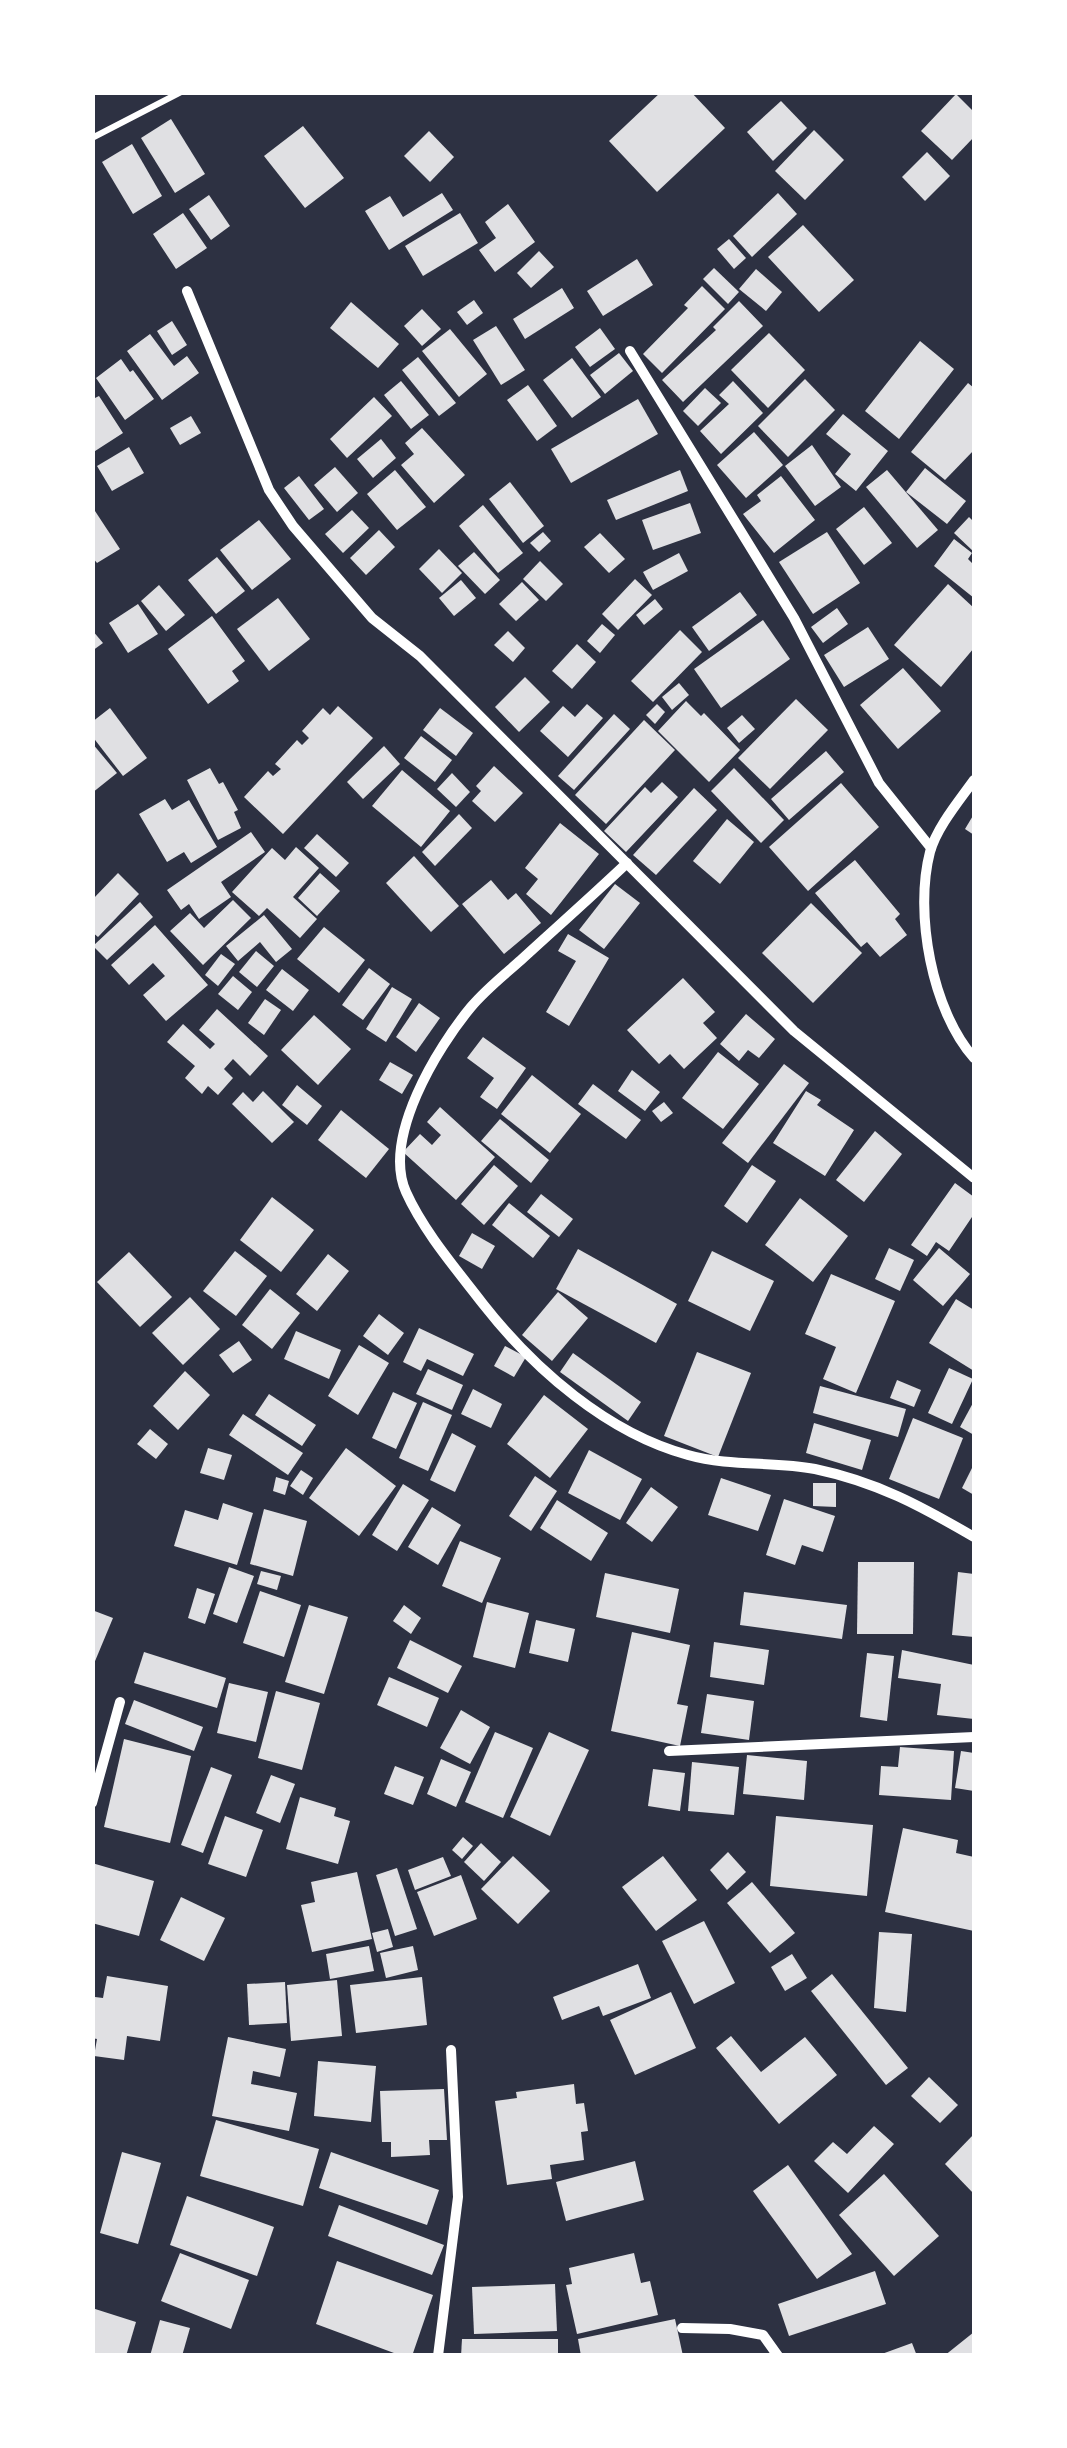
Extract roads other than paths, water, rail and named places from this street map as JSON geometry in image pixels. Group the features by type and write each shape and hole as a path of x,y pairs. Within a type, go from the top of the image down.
{"street":[{"path":"187,292 269,490 294,526 372,618 420,656 794,1032 974,1178"},
{"path":"630,352 794,618 880,784 931,848"},
{"path":"974,780 931,848 924,884 931,970 958,1040 974,1058"},
{"path":"627,863 473,1004 448,1038 411,1109 399,1146 405,1190 448,1258 494,1318 578,1400 626,1428 687,1455 746,1465 812,1469 858,1480 908,1498 974,1537"},
{"path":"92,1803 120,1702"},
{"path":"669,1750 974,1737"},
{"path":"438,2356 458,2197 451,2050"},
{"path":"682,2328 730,2329 762,2336 778,2356"}]}
